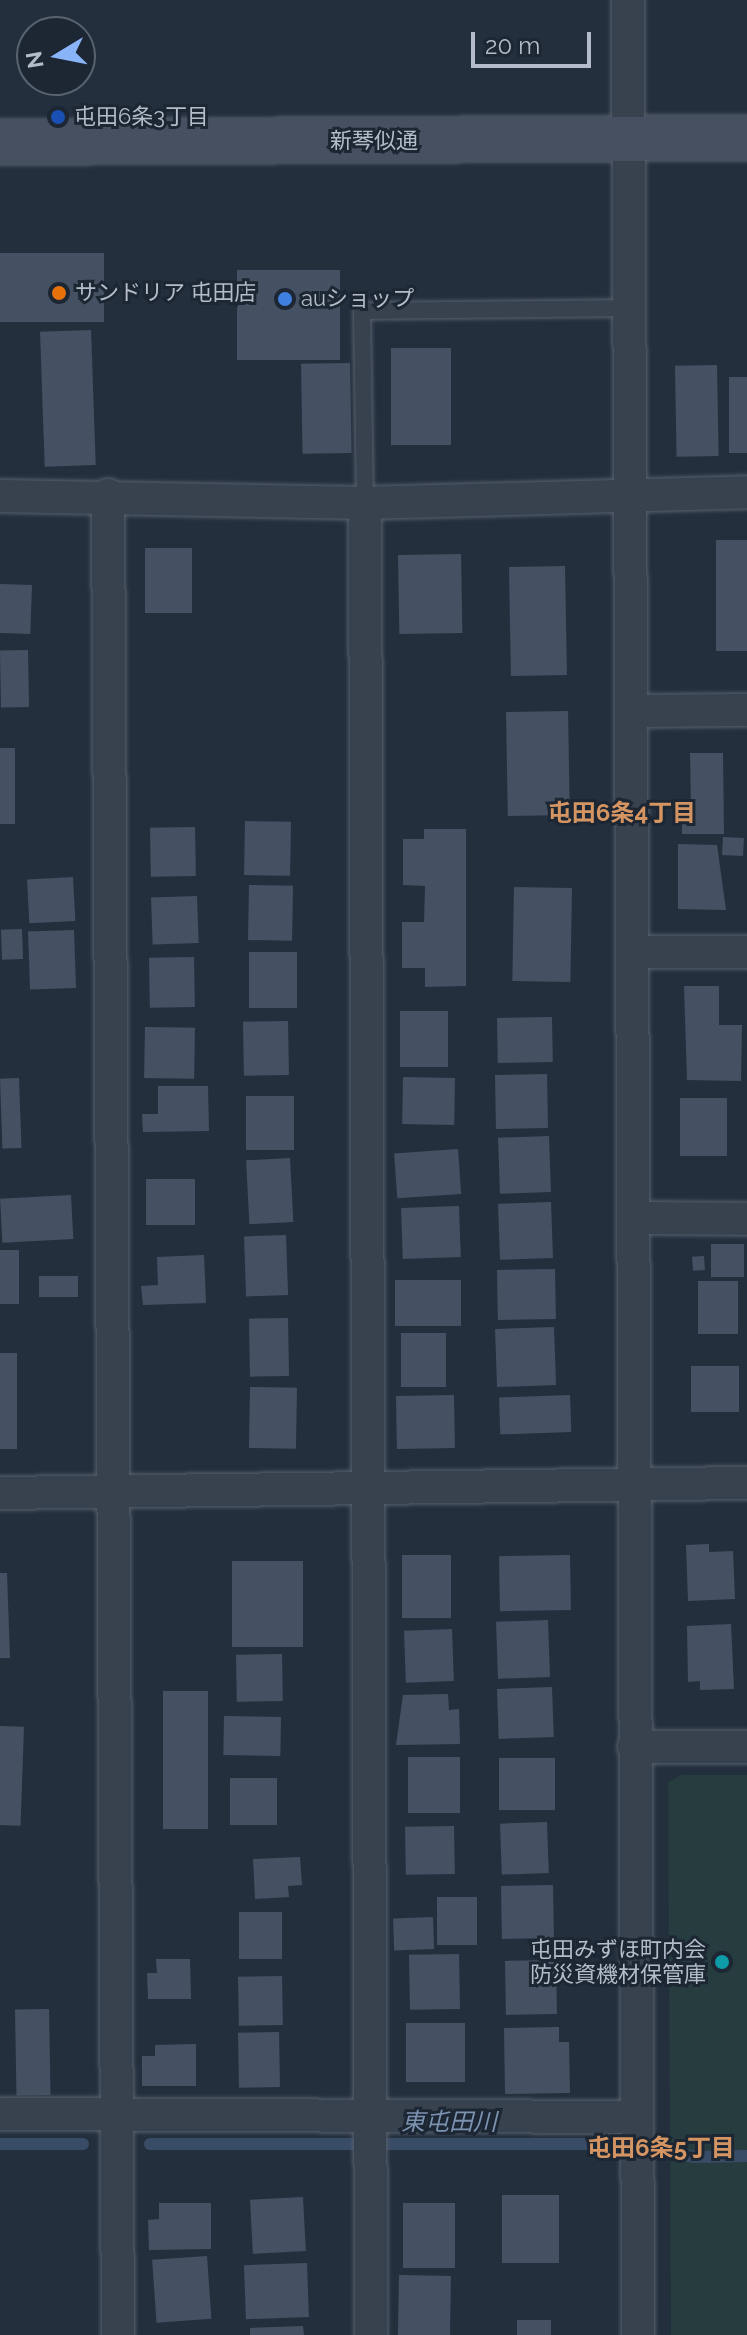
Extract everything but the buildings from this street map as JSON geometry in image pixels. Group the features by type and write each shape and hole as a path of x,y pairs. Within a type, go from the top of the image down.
{"street":[{"path":"628,0 636,1218 633,1484 638,2335"},
{"name":"新琴似通","path":"0,142 747,138"},
{"path":"0,496 108,495 365,503 747,492"},
{"path":"108,495 118,2335"},
{"path":"365,503 371,2335"},
{"path":"631,711 747,710"},
{"path":"633,952 747,952"},
{"path":"636,1218 747,1219"},
{"path":"0,1493 115,1487 747,1483"},
{"path":"634,1747 747,1747"},
{"path":"0,2114 116,2113 636,2143"}],"lane":[{"path":"365,503 362,311 630,308"}],"green space":[{"path":"681,1775 747,1775 747,2335 671,2335 668,1782"}],"waterway":[{"name":"東屯田川","path":"0,2144 83,2144"},
{"name":"東屯田川","path":"150,2144 603,2144 695,2157 747,2156"}],"place":[{"name":"屯田6条3丁目","path":"58,117"},
{"name":"サンドリア 屯田店","path":"59,293"},
{"name":"auショップ","path":"285,299"},
{"name":"屯田みずほ町内会 防災資機材保管庫","path":"722,1962"}],"district":[{"name":"屯田6条4丁目","path":"622,813"},
{"name":"屯田6条5丁目","path":"661,2148"}]}
